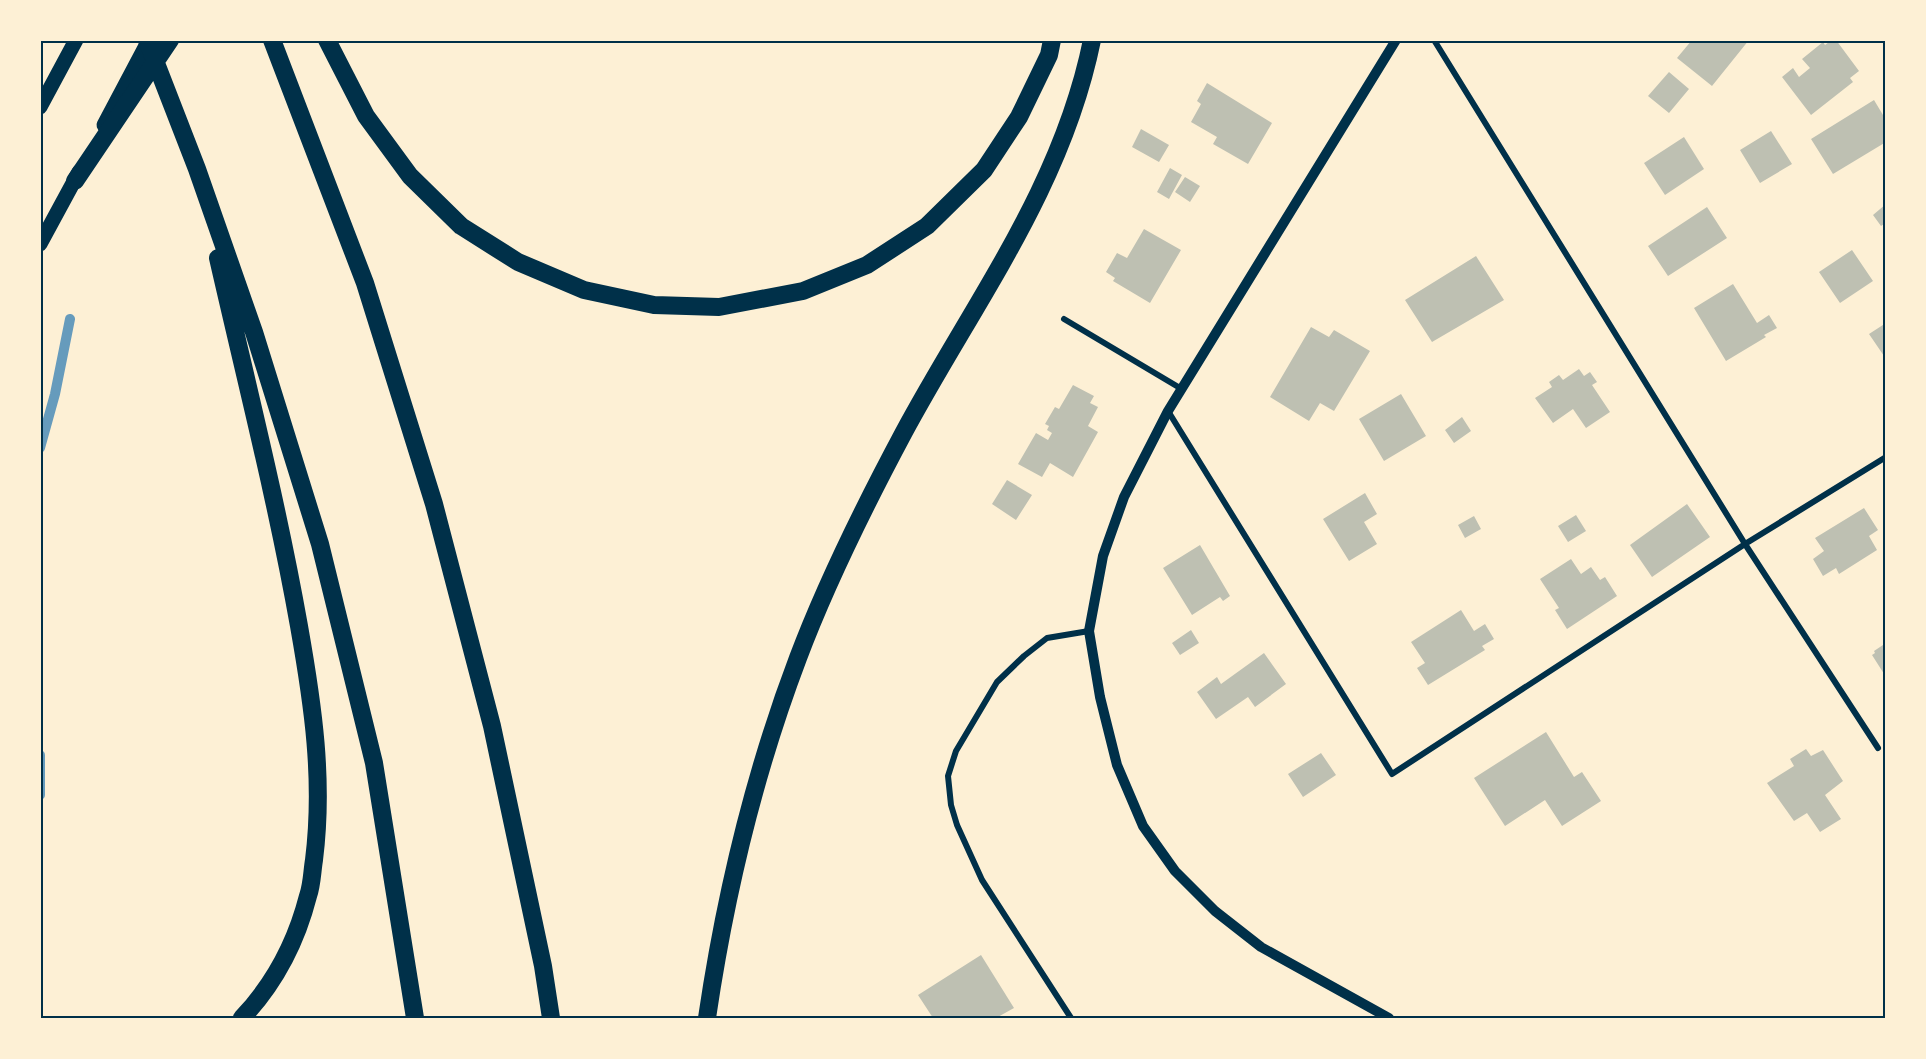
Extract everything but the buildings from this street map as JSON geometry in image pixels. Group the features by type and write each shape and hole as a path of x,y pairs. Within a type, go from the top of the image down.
{"highway":[{"path":"148,40 197,169 254,332 320,544 374,763 416,1018"},
{"path":"75,181 170,40"},
{"path":"272,40 365,283 434,504 492,726 543,966 551,1018"},
{"path":"327,40 366,116 410,176 462,226 518,262 584,290 654,305 719,307 803,291 867,265 927,226 984,170 1019,117 1049,55 1052,40"},
{"path":"707,1018 716,960 737,860 765,756 798,657 843,554 904,432 1024,225 1063,140 1086,70 1092,40"},
{"path":"197,169 285,548 308,676 318,760 317,833 309,894 291,950 257,1003 242,1018"}],"main road":[{"path":"40,107 76,40"},
{"path":"40,244 148,40"}],"street":[{"path":"1389,1018 1260,947 1215,911 1175,871 1143,826 1117,765 1100,697 1089,631 1103,556 1124,497 1168,411 1395,40"},
{"path":"1434,40 1745,544 1878,748"},
{"path":"1064,319 1180,388"},
{"path":"1168,411 1392,774 1745,544 1886,458"},
{"path":"1071,1018 982,880 957,825 951,806 948,776 956,751 997,682 1047,638 1089,631"}],"waterway":[{"path":"40,448 55,394 70,319"},
{"path":"40,755 40,795"}]}
